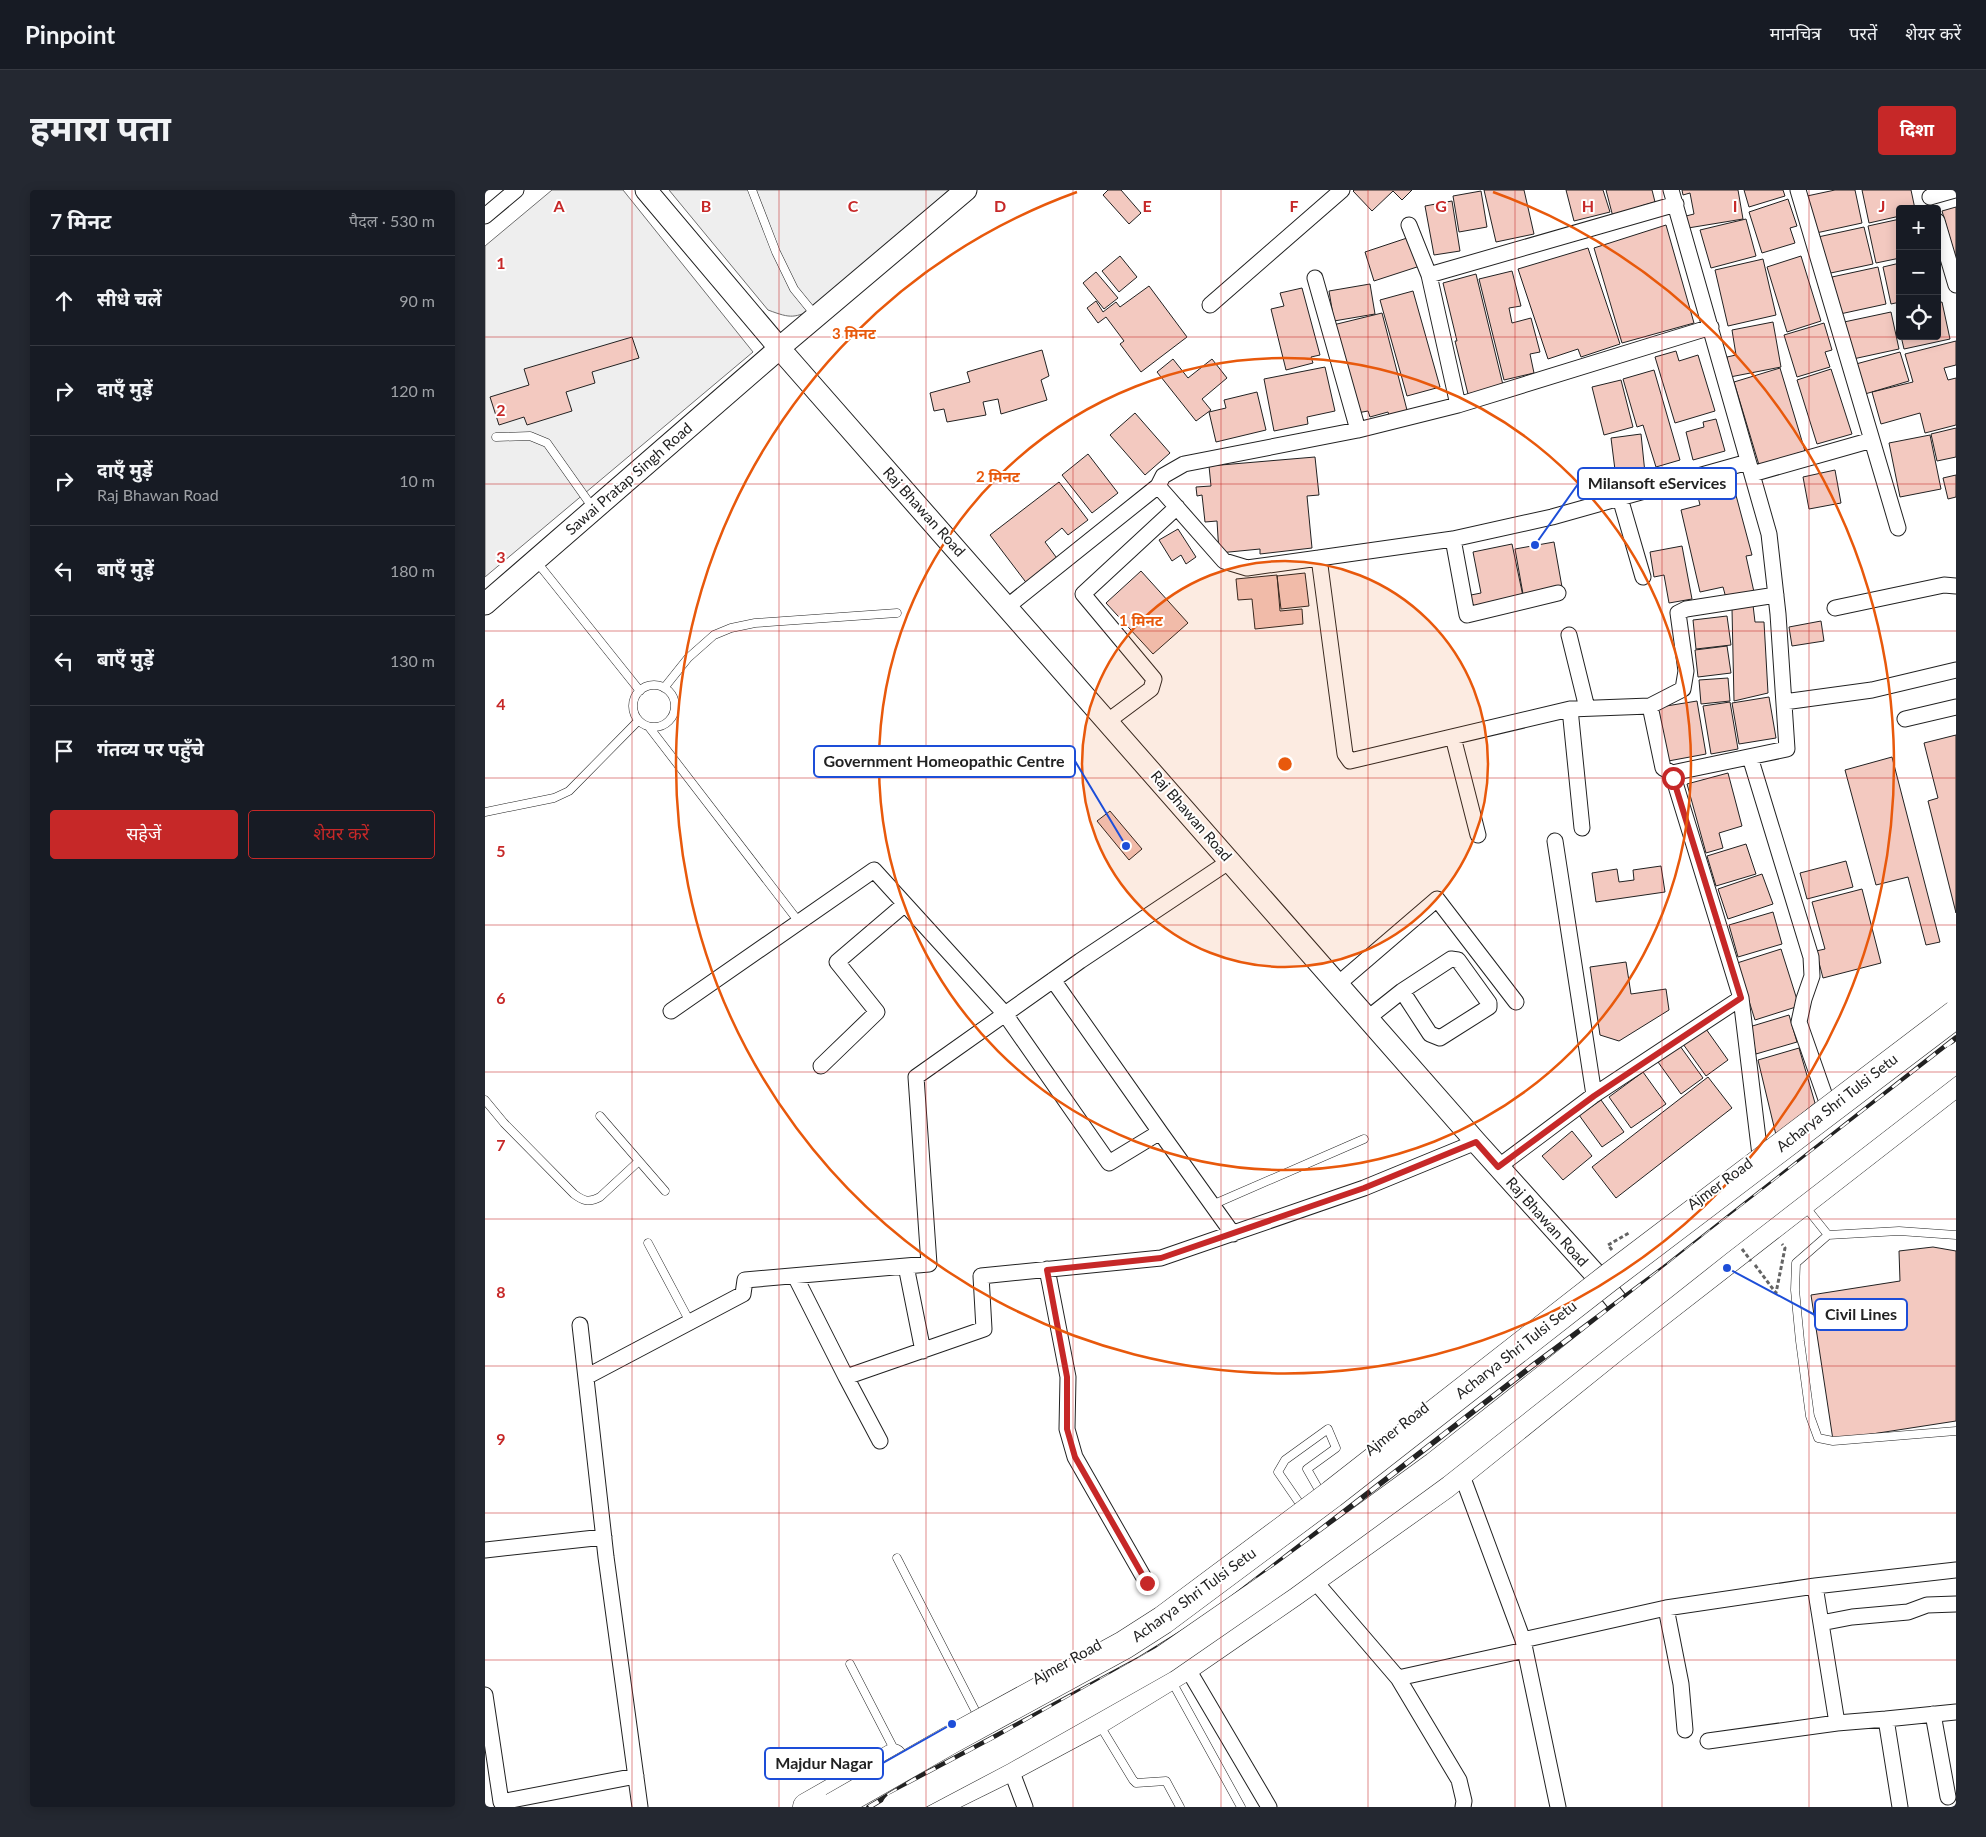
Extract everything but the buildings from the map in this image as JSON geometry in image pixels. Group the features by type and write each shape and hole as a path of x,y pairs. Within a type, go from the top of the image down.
{"highway":[{"name":"Ajmer Road","path":"807,1807 897,1755 1071,1661 1152,1612 1310,1497 1595,1274 1760,1155 1904,1041 1956,1004"},
{"name":"Acharya Shri Tulsi Setu","path":"833,1807 950,1740 1124,1646 1163,1620 1332,1494 1615,1273 1956,1014"},
{"path":"895,1807 1010,1747 1163,1660 1283,1577 1435,1466 1956,1058"},
{"path":"929,1807 1010,1767 1096,1721 1177,1671 1313,1579 1445,1485 1457,1473 1639,1328 1956,1082"},
{"path":"966,1717 982,1781"}],"street":[{"path":"485,216 516,190"},
{"name":"Raj Bhawan Road","path":"647,190 780,350 1007,606 1498,1167 1595,1274 1639,1328"},
{"path":"1210,305 1341,190"},
{"path":"1798,190 1898,528"},
{"path":"1931,198 1955,190"},
{"name":"Sawai Pratap Singh Road","path":"485,604 780,350 816,316 964,191"},
{"path":"1429,275 1673,197 1769,534 1776,595 1787,749 1672,773 1663,768 1649,706"},
{"path":"1409,225 1429,275 1458,405"},
{"path":"1941,235 1956,285"},
{"path":"1315,278 1358,430"},
{"path":"1007,606 1158,486 1163,476 1184,464 1358,430 1458,405 1711,327"},
{"path":"1158,486 1224,561 1247,568 1453,539 1552,517 1620,498 1872,440"},
{"path":"1620,498 1643,577"},
{"path":"1108,721 1151,689 1154,679 1083,594 1177,507"},
{"path":"1453,539 1467,615 1558,593"},
{"path":"1319,558 1345,754 1350,760 1357,760 1570,709 1649,706 1683,689 1686,671 1678,613 1686,609 1776,595"},
{"path":"1835,608 1944,585 1956,586"},
{"path":"1569,635 1587,708"},
{"path":"1784,702 1873,690 1956,670"},
{"path":"1905,719 1956,707"},
{"path":"1570,709 1582,828"},
{"path":"1453,737 1478,835"},
{"path":"1750,757 1811,957 1812,976 1799,1022 1827,1102"},
{"path":"1672,773 1741,998 1760,1155"},
{"path":"1555,841 1594,1096"},
{"path":"586,1377 743,1294 745,1280 929,1264 916,1077 1053,980 1230,861"},
{"path":"671,1011 874,870 1005,1014 1109,1163 1160,1132"},
{"path":"1338,984 1437,899 1516,1002"},
{"path":"821,1066 877,1012 837,962 905,904"},
{"path":"1368,1018 1402,991 1451,959 1457,960 1489,1002 1489,1007 1440,1038 1430,1034 1402,991"},
{"path":"1053,980 1233,1234"},
{"path":"1498,1167 1594,1096 1741,998"},
{"path":"845,1377 984,1329 981,1276 1161,1258 1364,1188 1476,1142"},
{"path":"907,1266 923,1351"},
{"path":"1047,1270 1067,1377 1067,1429 1075,1457 1147,1583"},
{"path":"795,1276 845,1377 880,1441"},
{"path":"580,1325 604,1537 640,1807"},
{"path":"1457,1473 1464,1482 1524,1645 1558,1807"},
{"path":"485,1550 604,1537"},
{"path":"1398,1678 1667,1608 1815,1586 1956,1570"},
{"path":"1313,1579 1398,1678 1459,1780 1464,1801 1463,1807"},
{"path":"1815,1586 1837,1723"},
{"path":"1821,1623 1908,1612 1927,1605 1956,1604"},
{"path":"1667,1608 1681,1684 1685,1730"},
{"path":"1177,1671 1269,1807"},
{"path":"485,1695 497,1804 636,1776"},
{"path":"1708,1740 1837,1723 1956,1712"},
{"path":"1933,1714 1948,1797"},
{"path":"1886,1719 1900,1807"},
{"path":"1010,1767 1025,1807"}],"lane":[{"path":"752,190 776,252 794,289 816,316"},
{"path":"496,437 530,436 547,443 594,509"},
{"path":"535,560 639,691"},
{"path":"664,688 694,652 715,635 731,628 755,623 897,613"},
{"path":"649,727 662,727 675,711 673,698 664,688 651,685 639,691 633,702 635,715 638,720 649,727 799,922"},
{"path":"485,812 554,798 569,791 638,720"},
{"path":"485,1100 504,1123 573,1194 584,1200 594,1200 600,1197 639,1161"},
{"path":"600,1116 665,1191"},
{"path":"1212,1205 1364,1139"},
{"path":"1801,1201 1828,1236"},
{"path":"1956,1235 1899,1231 1828,1236 1797,1263 1795,1290 1810,1416 1818,1438 1833,1441 1956,1431"},
{"path":"648,1243 690,1322"},
{"path":"1328,1429 1336,1448 1307,1469 1310,1497 1278,1472 1285,1460 1328,1429"},
{"path":"897,1558 966,1717"},
{"path":"851,1664 897,1755"},
{"path":"1177,1671 1241,1807"},
{"path":"1096,1721 1133,1780 1137,1782 1166,1781 1180,1807"}],"path":[{"path":"1751,1261 1776,1293 1785,1248 1768,1228"}],"shaded area":[{"path":"552,190 623,190 753,352 485,577 485,246"},
{"path":"669,190 949,190 816,308 803,314 788,316 768,310"}],"railway":[{"path":"844,1807 1027,1707 1200,1606 1302,1530 1523,1356 1956,1023"},
{"path":"869,1807 914,1780 1138,1660 1212,1614 1532,1366 1668,1265 1956,1038"}],"place":[{"name":"Milansoft eServices","path":"1535,545"},
{"name":"Government Homeopathic Centre","path":"1126,846"},
{"name":"Civil Lines","path":"1727,1268"},
{"name":"Majdur Nagar","path":"952,1724"}],"route":[{"path":"1147,1583 1075,1457 1067,1429 1067,1377 1047,1270 1161,1258 1364,1188 1476,1142 1498,1167 1594,1096 1741,998 1673,778"}]}
